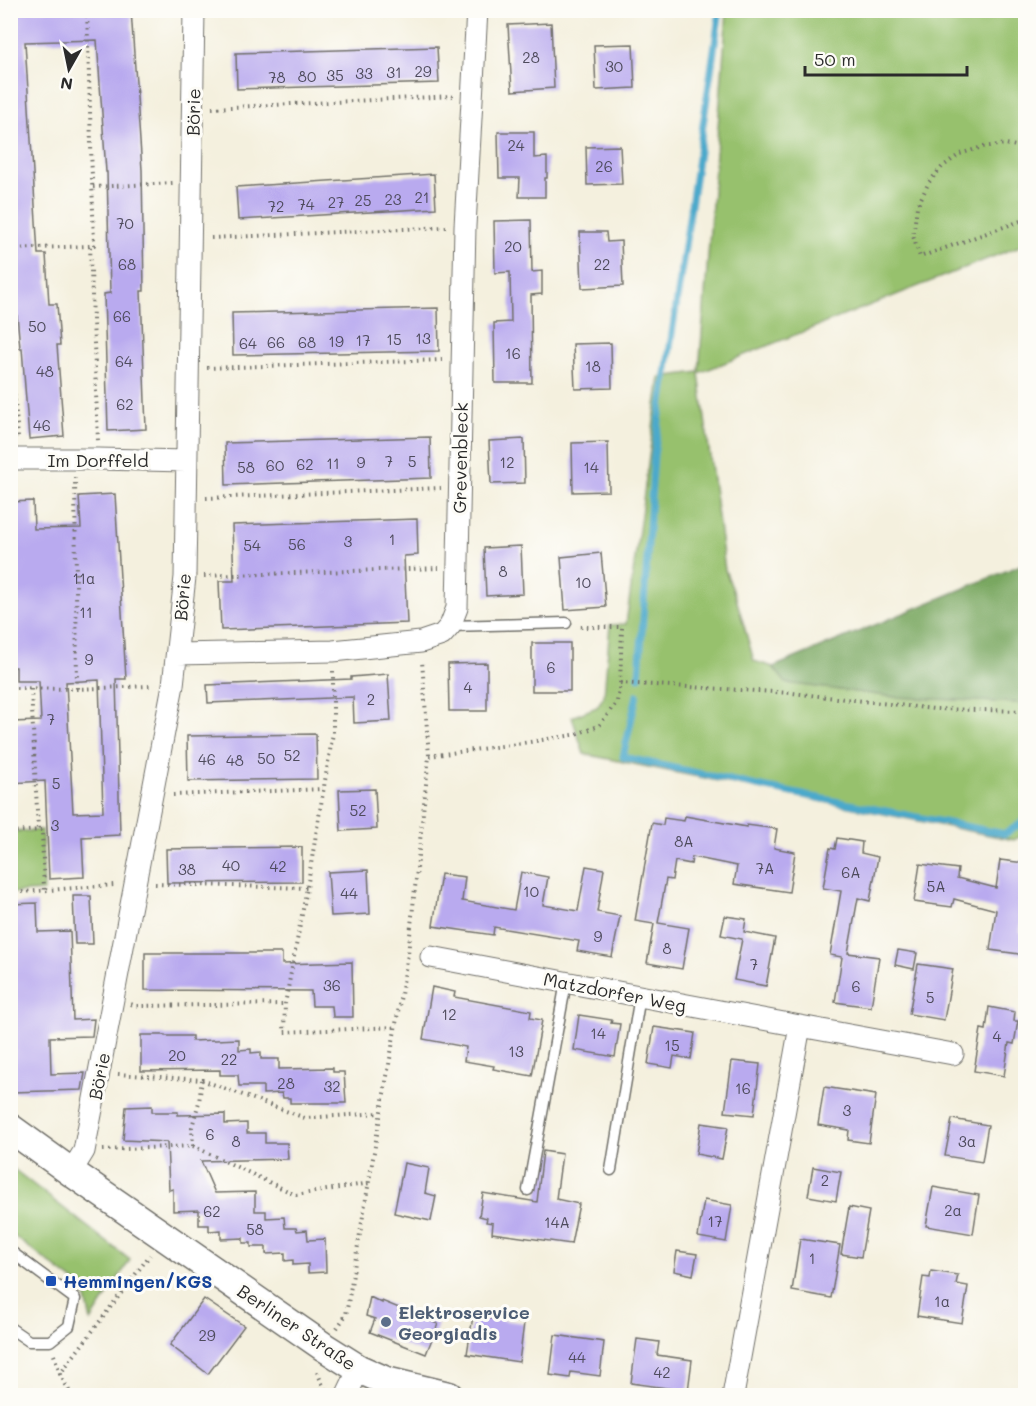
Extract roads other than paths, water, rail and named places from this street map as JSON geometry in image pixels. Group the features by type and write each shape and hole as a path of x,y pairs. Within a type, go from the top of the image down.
{"street":[{"name":"Börie","path":"77,1161 100,1073 173,685 185,577 194,10"},
{"name":"Grevenbleck","path":"450,626 457,608 465,226 477,10"},
{"name":"Im Dorffeld","path":"15,459 186,461"},
{"path":"177,654 333,651 421,642 442,635 450,626"},
{"name":"Matzdorfer Weg","path":"431,957 953,1054"},
{"path":"733,1395 800,1026"},
{"name":"Berliner Straße","path":"10,1128 77,1161 164,1236 358,1369 382,1388 449,1395"},
{"path":"346,1395 358,1369"}],"lane":[{"path":"450,626 566,623"},
{"path":"528,1191 566,982"},
{"path":"611,1170 640,996"},
{"path":"10,1251 75,1299 69,1326 50,1341 28,1341 10,1328"}],"waterway":[{"path":"639,677 654,455 720,10"},
{"path":"637,695 623,757 767,788 1005,834 1026,820"}],"place":[{"name":"Hemmingen/KGS","path":"51,1281"},
{"name":"Elektroservice Georgiadis","path":"386,1322"}]}
